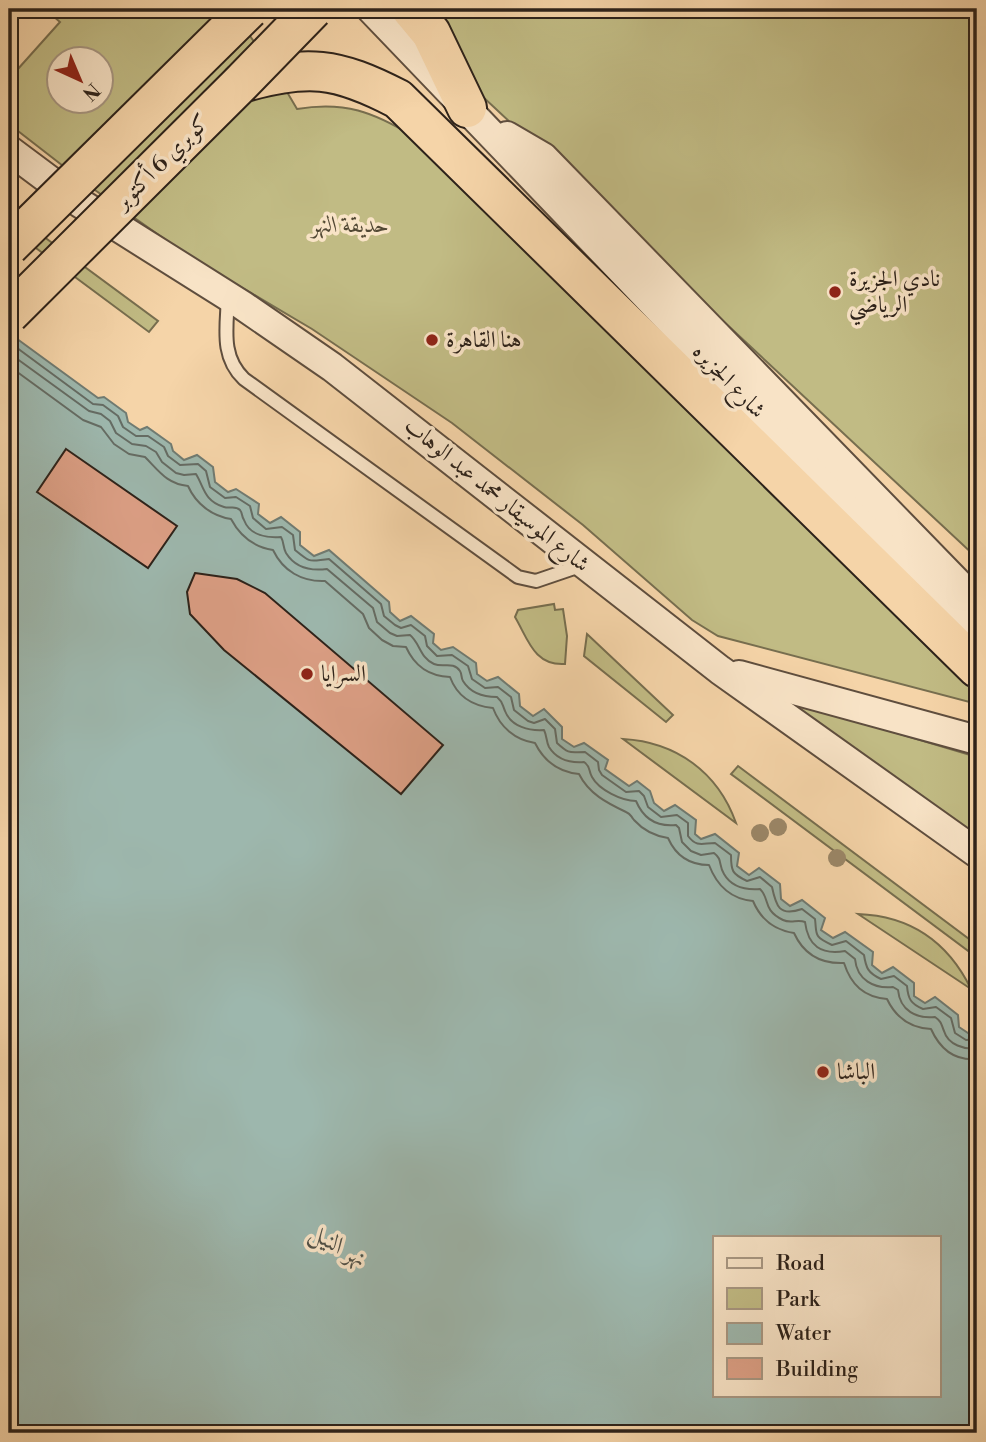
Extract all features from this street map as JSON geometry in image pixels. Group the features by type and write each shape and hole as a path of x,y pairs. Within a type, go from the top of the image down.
{"highway":[{"name":"كوبري 6 أكتوبر","path":"9,314 313,9"},
{"path":"411,9 431,33 474,114"},
{"name":"كوبري 6 أكتوبر","path":"9,246 236,17"},
{"path":"241,83 281,72 322,71 362,80 398,99 977,668"}],"street":[{"name":"شارع الجزيره","path":"371,9 977,641"},
{"name":"شارع الجزيره","path":"474,114 542,157 977,603"},
{"name":"شارع الموسيقار محمد عبد الوهاب","path":"9,150 80,204 228,296 376,399 583,565 720,670 977,853"},
{"path":"720,670 977,740"}],"lane":[{"path":"228,296 227,354 231,364 244,379 518,577 536,581 583,565"}],"green space":[{"name":"حديقة النهر","path":"45,9 231,9 274,70 297,109 330,106 358,110 413,136 977,677 977,704 718,636 692,620 583,525 452,423 312,329 190,257 85,183 9,124 9,79 60,22"},
{"name":"نادي الجزيرة الرياضي","path":"390,9 977,9 977,558 407,26"},
{"path":"9,211 158,321 149,332 9,228"},
{"path":"554,604 555,610 563,609 567,636 565,664 546,661 539,656 515,617 518,610"},
{"path":"587,634 673,715 666,722 584,656"},
{"path":"786,700 977,757 977,840"},
{"path":"623,739 660,746 693,763 718,789 736,823"},
{"path":"738,766 977,945 971,953 731,774"},
{"path":"858,914 894,920 925,935 951,958 971,989"}],"water":[{"name":"نهر النيل","path":"9,333 98,398 104,397 126,413 128,422 140,430 147,427 171,444 173,451 184,460 197,455 213,467 215,482 228,492 236,489 259,504 258,514 270,523 281,517 300,532 300,545 314,556 329,550 389,602 390,612 400,621 411,616 434,634 433,643 441,650 453,647 476,663 477,674 487,681 498,677 519,694 520,706 533,716 544,709 562,727 562,739 574,747 584,743 608,760 605,769 629,786 637,781 650,791 654,803 664,811 675,805 696,820 695,834 701,839 715,834 739,853 737,866 749,875 759,868 780,884 781,899 790,906 802,900 825,918 821,930 833,938 845,932 873,952 872,965 882,973 893,967 914,983 914,996 925,1003 935,997 958,1015 959,1027 968,1033 977,1032 977,1433 9,1433"}],"building":[{"path":"66,449 177,526 148,568 37,492"},
{"name":"السرايا","path":"195,573 237,579 265,593 443,745 401,794 224,650 190,614 187,592"}],"ferry route":[{"path":"9,1422 15,1433"}],"place":[{"name":"نادي الجزيرة الرياضي","path":"835,292"},
{"name":"هنا القاهرة","path":"432,340"},
{"name":"السرايا","path":"307,674"},
{"name":"الباشا","path":"823,1072"}]}
